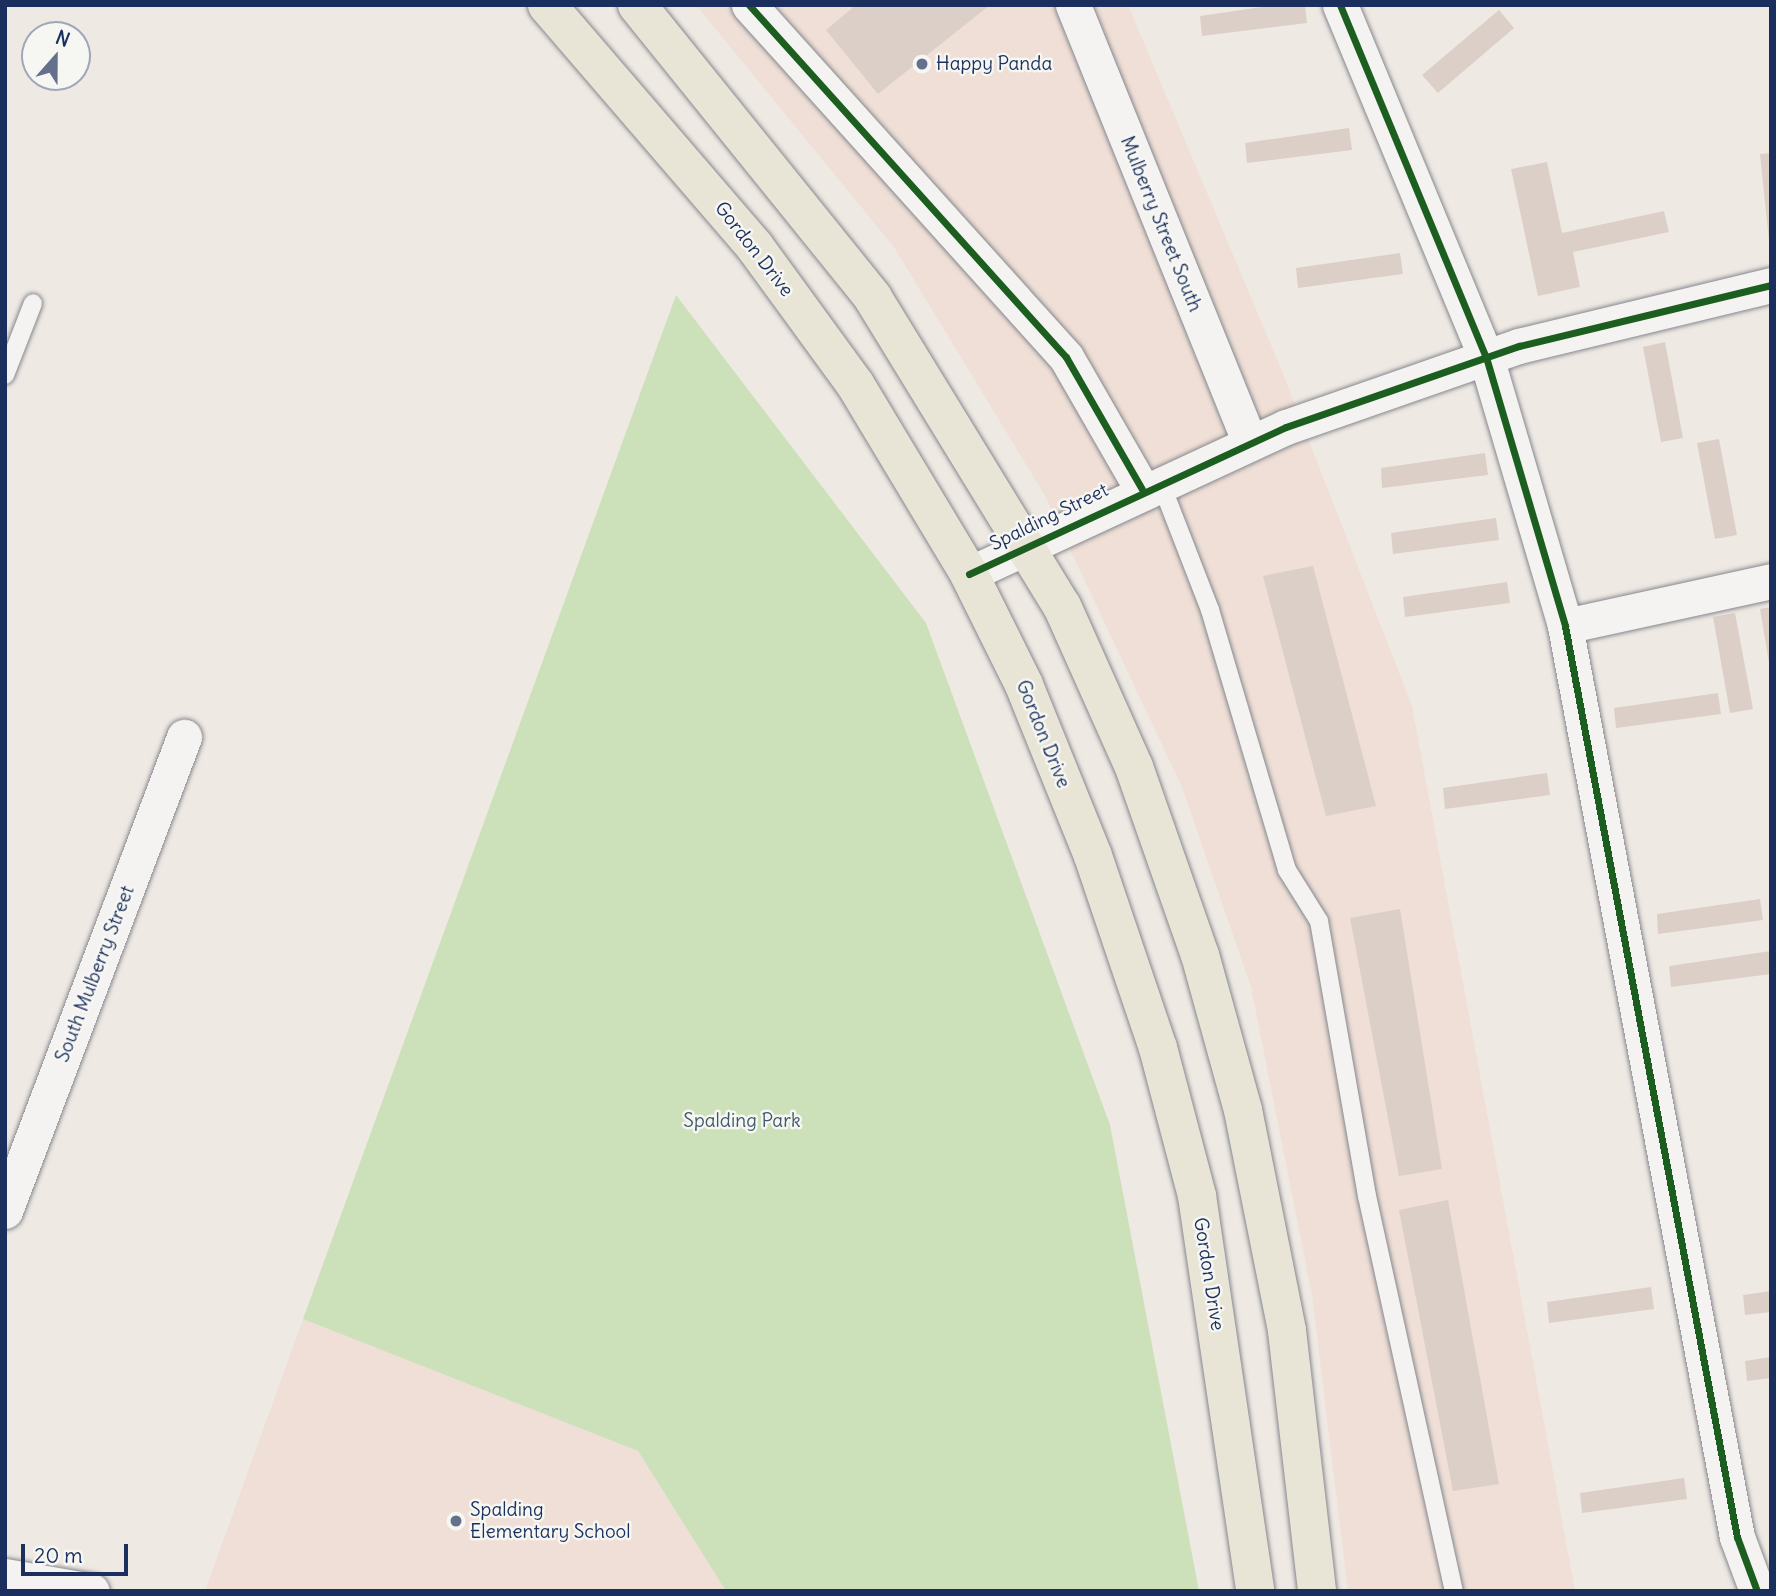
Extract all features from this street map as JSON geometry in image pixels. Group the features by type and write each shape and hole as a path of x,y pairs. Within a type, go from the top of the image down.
{"main road":[{"name":"Gordon Drive","path":"547,5 755,247 855,384 969,574 1024,685 1093,856 1158,1048 1197,1196 1255,1591"},
{"path":"637,5 873,298 1062,606 1133,767 1208,981 1243,1110 1287,1331 1317,1591"}],"street":[{"path":"749,5 1066,357 1151,485"},
{"name":"Mulberry Street South","path":"1073,5 1250,443"},
{"path":"1340,5 1486,357 1565,626 1737,1537 1757,1591"},
{"name":"Spalding Street","path":"969,574 1151,485 1250,443 1486,357 1771,285"},
{"path":"1565,626 1771,581"},
{"name":"South Mulberry Street","path":"5,1211 184,737"},
{"path":"5,1576 92,1591"}],"lane":[{"path":"5,374 33,303"},
{"path":"1151,485 1210,610 1287,870 1319,921 1367,1196 1454,1591"}],"shaded area":[{"path":"696,5 1128,5 1281,369 1412,706 1575,1591 1348,1591 1312,1295 1251,987 1182,787 1044,494 894,247"},
{"name":"Spalding Elementary School","path":"303,1319 638,1451 726,1591 205,1591"}],"green space":[{"name":"Spalding Park","path":"676,295 926,623 1110,1125 1199,1591 726,1591 638,1451 303,1319"}],"building":[{"path":"856,5 990,5 878,94 826,30"},
{"path":"1276,5 1305,5 1307,23 1202,36 1200,16"},
{"path":"1499,10 1514,28 1438,93 1422,75"},
{"path":"1349,128 1352,150 1247,163 1245,143"},
{"path":"1771,153 1771,241 1769,241 1760,154"},
{"path":"1547,162 1562,233 1664,211 1669,232 1573,252 1580,287 1538,296 1511,169"},
{"path":"1400,253 1403,274 1298,288 1296,268"},
{"path":"1665,342 1683,438 1661,442 1643,347"},
{"path":"1719,439 1737,535 1715,539 1697,443"},
{"path":"1485,453 1488,475 1382,488 1381,468"},
{"path":"1496,518 1499,540 1393,554 1391,533"},
{"path":"1313,566 1376,806 1326,816 1263,576"},
{"path":"1507,582 1510,603 1405,617 1403,597"},
{"path":"1771,607 1771,663 1769,663 1760,609"},
{"path":"1735,613 1753,709 1730,713 1713,617"},
{"path":"1718,693 1721,714 1616,728 1614,708"},
{"path":"1547,773 1550,795 1445,809 1443,788"},
{"path":"1760,899 1763,920 1658,934 1657,914"},
{"path":"1400,909 1442,1169 1399,1176 1350,918"},
{"path":"1771,951 1771,974 1671,987 1669,966"},
{"path":"1448,1200 1499,1484 1453,1491 1399,1210"},
{"path":"1651,1287 1654,1309 1549,1323 1547,1302"},
{"path":"1771,1291 1771,1312 1745,1315 1743,1295"},
{"path":"1771,1357 1771,1378 1747,1381 1745,1361"},
{"path":"1684,1478 1687,1499 1582,1513 1580,1493"}],"cycle path":[{"path":"749,5 1066,357 1142,489"},
{"path":"1340,5 1486,357 1565,626 1737,1537 1757,1591"},
{"path":"969,574 1286,427 1519,346 1771,285"}],"place":[{"name":"Happy Panda","path":"922,64"},
{"name":"Spalding Elementary School","path":"456,1521"}]}
